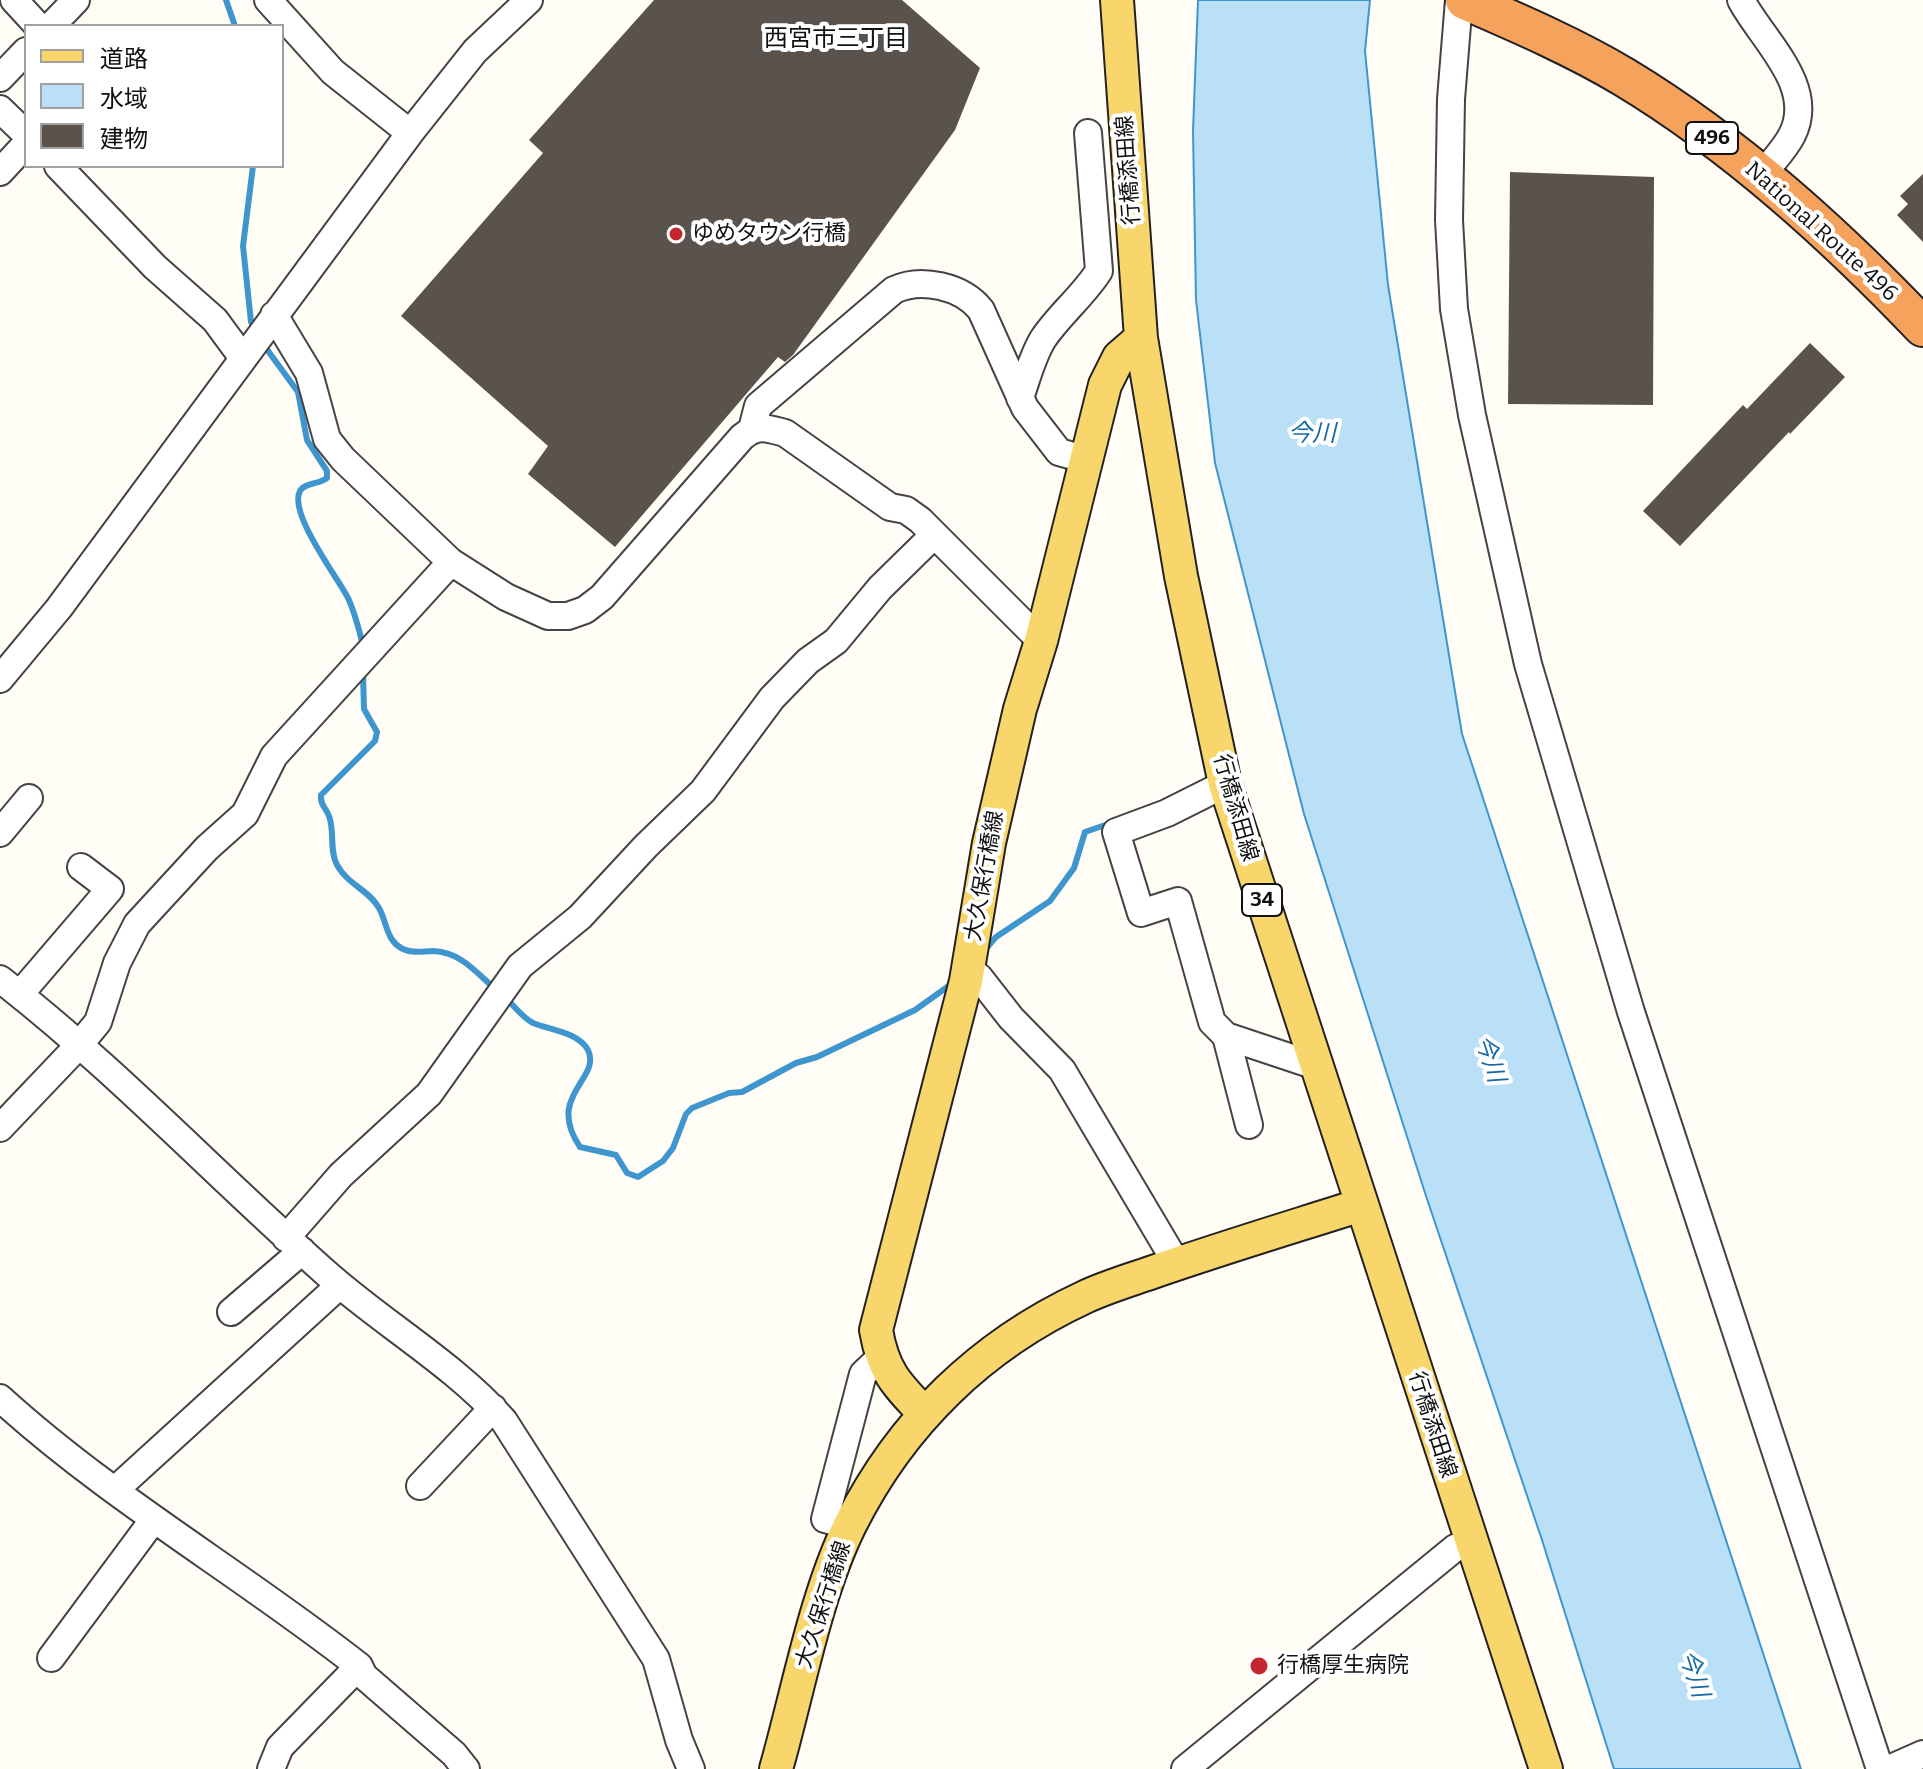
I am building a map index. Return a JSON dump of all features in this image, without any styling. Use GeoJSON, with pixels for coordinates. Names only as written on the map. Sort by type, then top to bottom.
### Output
{"type":"FeatureCollection","features":[{"type":"Feature","properties":{"kind":"highway","name":"National Route 496"},"geometry":{"type":"LineString","coordinates":[[1462,0],[1520,24],[1624,77],[1762,175],[1873,275],[1923,327]]}},
{"type":"Feature","properties":{"kind":"main road","name":"行橋添田線"},"geometry":{"type":"LineString","coordinates":[[1117,0],[1141,338],[1181,576],[1225,784],[1546,1769]]}},
{"type":"Feature","properties":{"kind":"main road","name":"大久保行橋線"},"geometry":{"type":"LineString","coordinates":[[924,1413],[897,1385],[881,1357],[876,1330],[966,981],[989,843],[1020,709],[1041,641],[1105,385],[1119,357],[1141,338]]}},
{"type":"Feature","properties":{"kind":"main road","name":"大久保行橋線"},"geometry":{"type":"LineString","coordinates":[[776,1769],[826,1589],[850,1526],[887,1463],[924,1413],[965,1373],[1014,1336],[1087,1296],[1361,1205]]}},
{"type":"Feature","properties":{"kind":"street"},"geometry":{"type":"LineString","coordinates":[[14,0],[36,24]]}},
{"type":"Feature","properties":{"kind":"street"},"geometry":{"type":"LineString","coordinates":[[53,24],[76,0]]}},
{"type":"Feature","properties":{"kind":"street"},"geometry":{"type":"LineString","coordinates":[[268,0],[333,72],[410,133]]}},
{"type":"Feature","properties":{"kind":"street"},"geometry":{"type":"LineString","coordinates":[[0,679],[59,608],[410,133],[475,51],[529,0]]}},
{"type":"Feature","properties":{"kind":"street"},"geometry":{"type":"LineString","coordinates":[[1462,0],[1451,99],[1449,220],[1454,309],[1472,415],[1528,664],[1631,1012],[1880,1769]]}},
{"type":"Feature","properties":{"kind":"street"},"geometry":{"type":"LineString","coordinates":[[1741,0],[1792,79],[1799,103],[1798,121],[1791,137],[1762,175]]}},
{"type":"Feature","properties":{"kind":"street"},"geometry":{"type":"LineString","coordinates":[[0,78],[24,53]]}},
{"type":"Feature","properties":{"kind":"street"},"geometry":{"type":"LineString","coordinates":[[0,109],[24,132]]}},
{"type":"Feature","properties":{"kind":"street"},"geometry":{"type":"LineString","coordinates":[[1020,398],[1031,364],[1044,339],[1087,290],[1099,271],[1088,133]]}},
{"type":"Feature","properties":{"kind":"street"},"geometry":{"type":"LineString","coordinates":[[0,172],[24,146]]}},
{"type":"Feature","properties":{"kind":"street"},"geometry":{"type":"LineString","coordinates":[[60,168],[155,267],[215,320],[243,358]]}},
{"type":"Feature","properties":{"kind":"street"},"geometry":{"type":"LineString","coordinates":[[274,315],[309,373],[327,439],[343,459],[451,562],[532,611],[558,616],[585,610],[602,597],[752,429],[758,406],[894,290],[906,285],[956,290],[971,298],[981,310],[1032,418],[1059,452],[1087,460]]}},
{"type":"Feature","properties":{"kind":"street"},"geometry":{"type":"LineString","coordinates":[[752,429],[765,428],[785,433],[890,507],[906,510],[920,520],[1041,641]]}},
{"type":"Feature","properties":{"kind":"street"},"geometry":{"type":"LineString","coordinates":[[231,1312],[294,1244],[341,1175],[429,1094],[520,966],[580,917],[703,791],[781,688],[808,661],[836,641],[880,588],[934,535]]}},
{"type":"Feature","properties":{"kind":"street"},"geometry":{"type":"LineString","coordinates":[[0,1128],[98,1022],[117,963],[137,924],[207,848],[245,814],[274,756],[451,562]]}},
{"type":"Feature","properties":{"kind":"street"},"geometry":{"type":"LineString","coordinates":[[1225,784],[1167,813],[1116,832],[1141,913],[1178,901],[1212,1022],[1226,1036],[1316,1066]]}},
{"type":"Feature","properties":{"kind":"street"},"geometry":{"type":"LineString","coordinates":[[0,833],[29,798]]}},
{"type":"Feature","properties":{"kind":"street"},"geometry":{"type":"LineString","coordinates":[[81,867],[110,889],[10,986],[80,1044],[340,1285],[481,1395],[493,1408],[656,1659],[679,1740],[691,1769]]}},
{"type":"Feature","properties":{"kind":"street"},"geometry":{"type":"LineString","coordinates":[[966,981],[979,977],[1011,1018],[1062,1070],[1177,1264]]}},
{"type":"Feature","properties":{"kind":"street"},"geometry":{"type":"LineString","coordinates":[[1226,1036],[1249,1125]]}},
{"type":"Feature","properties":{"kind":"street"},"geometry":{"type":"LineString","coordinates":[[115,1490],[340,1285]]}},
{"type":"Feature","properties":{"kind":"street"},"geometry":{"type":"LineString","coordinates":[[850,1526],[825,1519],[863,1374],[881,1357]]}},
{"type":"Feature","properties":{"kind":"street"},"geometry":{"type":"LineString","coordinates":[[0,1398],[37,1431],[115,1490],[359,1666],[364,1676],[454,1754],[466,1769]]}},
{"type":"Feature","properties":{"kind":"street"},"geometry":{"type":"LineString","coordinates":[[420,1486],[493,1408]]}},
{"type":"Feature","properties":{"kind":"street"},"geometry":{"type":"LineString","coordinates":[[51,1658],[154,1519]]}},
{"type":"Feature","properties":{"kind":"street"},"geometry":{"type":"LineString","coordinates":[[1185,1769],[1455,1548],[1470,1541]]}},
{"type":"Feature","properties":{"kind":"street"},"geometry":{"type":"LineString","coordinates":[[271,1769],[280,1747],[359,1666]]}},
{"type":"Feature","properties":{"kind":"street"},"geometry":{"type":"LineString","coordinates":[[1889,1769],[1923,1754]]}},
{"type":"Feature","properties":{"kind":"water","name":"今川"},"geometry":{"type":"Polygon","coordinates":[[[1198,0],[1370,0],[1365,51],[1388,285],[1462,734],[1801,1769],[1614,1769],[1304,814],[1215,463],[1196,300],[1193,131],[1198,0]]]}},
{"type":"Feature","properties":{"kind":"building","name":"ゆめタウン行橋"},"geometry":{"type":"Polygon","coordinates":[[[654,0],[902,0],[980,68],[955,130],[793,355],[785,362],[778,357],[615,547],[528,474],[548,446],[401,316],[543,153],[529,140],[654,0]]]}},
{"type":"Feature","properties":{"kind":"building"},"geometry":{"type":"Polygon","coordinates":[[[1510,172],[1654,177],[1653,405],[1508,404],[1510,172]]]}},
{"type":"Feature","properties":{"kind":"building"},"geometry":{"type":"Polygon","coordinates":[[[1923,174],[1923,242],[1897,215],[1908,204],[1900,196],[1923,174]]]}},
{"type":"Feature","properties":{"kind":"building"},"geometry":{"type":"Polygon","coordinates":[[[1810,343],[1845,377],[1680,546],[1643,511],[1743,405],[1747,409],[1810,343]]]}},
{"type":"Feature","properties":{"kind":"waterway"},"geometry":{"type":"LineString","coordinates":[[226,0],[234,24]]}},
{"type":"Feature","properties":{"kind":"waterway"},"geometry":{"type":"LineString","coordinates":[[253,168],[243,246],[251,322],[256,331]]}},
{"type":"Feature","properties":{"kind":"waterway"},"geometry":{"type":"LineString","coordinates":[[263,344],[298,392],[307,440],[327,471],[327,478],[302,488],[298,501],[307,529],[348,598],[363,646]]}},
{"type":"Feature","properties":{"kind":"waterway"},"geometry":{"type":"LineString","coordinates":[[363,673],[364,709],[377,732],[375,741],[321,795],[331,822],[337,865],[375,902],[397,946],[410,951],[451,955],[494,988]]}},
{"type":"Feature","properties":{"kind":"waterway"},"geometry":{"type":"LineString","coordinates":[[984,951],[996,937],[1050,901],[1074,868],[1085,832],[1111,823]]}},
{"type":"Feature","properties":{"kind":"waterway"},"geometry":{"type":"LineString","coordinates":[[506,998],[529,1021],[571,1035],[588,1050],[588,1070],[576,1090],[568,1114],[571,1129],[580,1147],[616,1155],[627,1173],[638,1177],[663,1161],[673,1148],[686,1114],[692,1108],[729,1093],[742,1092],[796,1063],[817,1057],[915,1010],[950,985]]}},
{"type":"Feature","properties":{"kind":"place","name":"ゆめタウン行橋"},"geometry":{"type":"Point","coordinates":[676,234]}},
{"type":"Feature","properties":{"kind":"place","name":"行橋厚生病院"},"geometry":{"type":"Point","coordinates":[1259,1666]}},
{"type":"Feature","properties":{"kind":"district","name":"西宮市三丁目"},"geometry":{"type":"Point","coordinates":[836,39]}}]}
